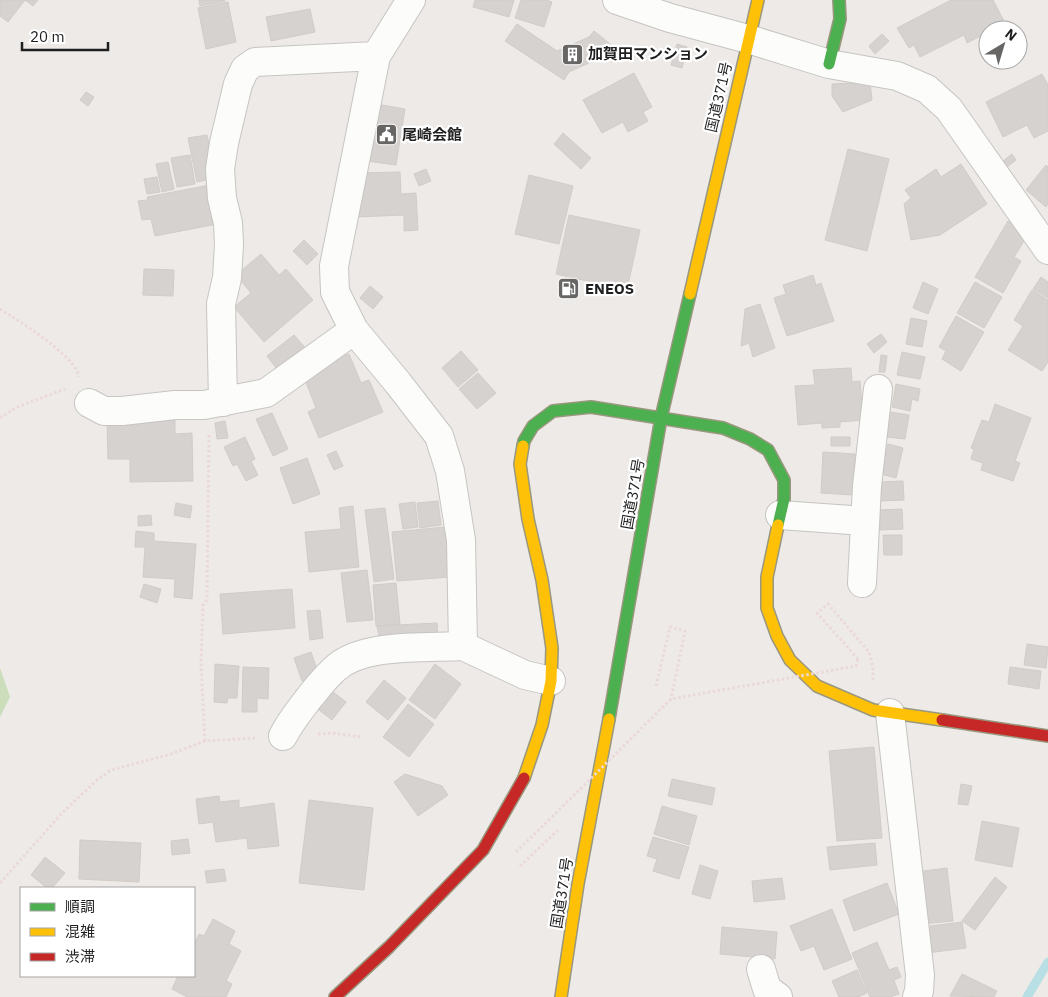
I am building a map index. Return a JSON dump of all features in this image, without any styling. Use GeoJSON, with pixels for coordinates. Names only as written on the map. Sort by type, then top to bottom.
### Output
{"type":"FeatureCollection","features":[{"type":"Feature","properties":{"kind":"main road","name":"国道371号"},"geometry":{"type":"LineString","coordinates":[[561,997],[578,884],[616,681],[661,418],[758,0]]}},
{"type":"Feature","properties":{"kind":"main road"},"geometry":{"type":"LineString","coordinates":[[829,64],[840,19],[839,0]]}},
{"type":"Feature","properties":{"kind":"main road"},"geometry":{"type":"LineString","coordinates":[[335,997],[389,947],[483,850],[524,776],[542,725],[551,681],[552,648],[542,580],[528,519],[520,464],[524,441],[533,426],[553,411],[591,407],[722,428],[750,439],[768,450],[784,480],[784,499],[767,577],[767,608],[777,636],[790,660],[817,686],[873,710],[1048,736]]}},
{"type":"Feature","properties":{"kind":"street"},"geometry":{"type":"LineString","coordinates":[[411,0],[376,56],[334,266],[335,292],[354,330],[439,436],[450,471],[461,540],[463,646]]}},
{"type":"Feature","properties":{"kind":"street"},"geometry":{"type":"LineString","coordinates":[[617,0],[670,18],[748,39],[829,64],[897,76],[927,89],[950,109],[1048,250]]}},
{"type":"Feature","properties":{"kind":"street"},"geometry":{"type":"LineString","coordinates":[[213,403],[221,304],[227,278],[229,245],[228,223],[222,198],[220,169],[238,84],[245,69],[255,62],[376,56]]}},
{"type":"Feature","properties":{"kind":"street"},"geometry":{"type":"LineString","coordinates":[[84,393],[104,411],[122,411],[213,403],[266,393],[354,330]]}},
{"type":"Feature","properties":{"kind":"street"},"geometry":{"type":"LineString","coordinates":[[862,583],[867,486],[878,389]]}},
{"type":"Feature","properties":{"kind":"street"},"geometry":{"type":"LineString","coordinates":[[780,515],[865,521]]}},
{"type":"Feature","properties":{"kind":"street"},"geometry":{"type":"LineString","coordinates":[[283,736],[288,725],[327,676],[351,658],[363,654],[406,647],[463,646],[525,675],[551,681]]}},
{"type":"Feature","properties":{"kind":"street"},"geometry":{"type":"LineString","coordinates":[[890,712],[920,974],[917,997]]}},
{"type":"Feature","properties":{"kind":"street"},"geometry":{"type":"LineString","coordinates":[[761,969],[767,989],[778,997]]}},
{"type":"Feature","properties":{"kind":"path"},"geometry":{"type":"LineString","coordinates":[[0,308],[44,338],[66,358],[78,371],[84,393],[15,408],[0,418]]}},
{"type":"Feature","properties":{"kind":"path"},"geometry":{"type":"LineString","coordinates":[[205,741],[201,662],[203,605],[207,600],[209,442],[207,409],[213,403]]}},
{"type":"Feature","properties":{"kind":"path"},"geometry":{"type":"LineString","coordinates":[[511,857],[672,699],[856,666],[858,659],[817,614],[828,604],[869,652],[873,667],[873,684]]}},
{"type":"Feature","properties":{"kind":"path"},"geometry":{"type":"LineString","coordinates":[[656,686],[670,626],[685,631],[672,699]]}},
{"type":"Feature","properties":{"kind":"path"},"geometry":{"type":"LineString","coordinates":[[0,883],[62,813],[97,780],[111,770],[171,754],[205,741],[332,733],[362,737]]}},
{"type":"Feature","properties":{"kind":"path"},"geometry":{"type":"LineString","coordinates":[[520,866],[558,830]]}},
{"type":"Feature","properties":{"kind":"green space"},"geometry":{"type":"Polygon","coordinates":[[[0,668],[10,697],[0,717],[0,668]]]}},
{"type":"Feature","properties":{"kind":"building"},"geometry":{"type":"Polygon","coordinates":[[[0,0],[25,0],[8,22],[0,16],[0,0]]]}},
{"type":"Feature","properties":{"kind":"building"},"geometry":{"type":"Polygon","coordinates":[[[25,0],[38,0],[33,6],[25,0]]]}},
{"type":"Feature","properties":{"kind":"building"},"geometry":{"type":"Polygon","coordinates":[[[199,0],[225,0],[225,1],[200,6],[199,0]]]}},
{"type":"Feature","properties":{"kind":"building"},"geometry":{"type":"Polygon","coordinates":[[[475,0],[514,0],[509,17],[473,7],[475,0]]]}},
{"type":"Feature","properties":{"kind":"building"},"geometry":{"type":"Polygon","coordinates":[[[521,0],[546,0],[552,2],[544,27],[515,18],[521,0]]]}},
{"type":"Feature","properties":{"kind":"building"},"geometry":{"type":"Polygon","coordinates":[[[951,0],[993,0],[1003,20],[978,20],[978,37],[967,43],[964,35],[920,57],[914,45],[909,48],[897,28],[951,0]]]}},
{"type":"Feature","properties":{"kind":"building"},"geometry":{"type":"Polygon","coordinates":[[[228,2],[236,42],[206,49],[198,8],[228,2]]]}},
{"type":"Feature","properties":{"kind":"building"},"geometry":{"type":"Polygon","coordinates":[[[310,9],[315,32],[271,41],[266,17],[310,9]]]}},
{"type":"Feature","properties":{"kind":"building","name":"加賀田マンション"},"geometry":{"type":"Polygon","coordinates":[[[517,24],[557,51],[589,37],[594,31],[620,52],[612,62],[604,56],[569,72],[564,80],[505,41],[517,24]]]}},
{"type":"Feature","properties":{"kind":"building"},"geometry":{"type":"Polygon","coordinates":[[[882,34],[889,41],[875,54],[869,46],[882,34]]]}},
{"type":"Feature","properties":{"kind":"building"},"geometry":{"type":"Polygon","coordinates":[[[677,44],[687,47],[682,68],[671,65],[677,44]]]}},
{"type":"Feature","properties":{"kind":"building"},"geometry":{"type":"Polygon","coordinates":[[[634,73],[652,107],[643,112],[648,121],[628,132],[623,122],[602,133],[583,100],[634,73]]]}},
{"type":"Feature","properties":{"kind":"building"},"geometry":{"type":"Polygon","coordinates":[[[1042,74],[1048,85],[1048,131],[1034,138],[1027,125],[1003,137],[986,102],[1042,74]]]}},
{"type":"Feature","properties":{"kind":"building"},"geometry":{"type":"Polygon","coordinates":[[[870,82],[872,100],[843,112],[832,96],[832,84],[870,82]]]}},
{"type":"Feature","properties":{"kind":"building"},"geometry":{"type":"Polygon","coordinates":[[[86,92],[94,97],[88,106],[80,100],[86,92]]]}},
{"type":"Feature","properties":{"kind":"building","name":"尾崎会館"},"geometry":{"type":"Polygon","coordinates":[[[376,104],[405,109],[396,165],[367,161],[376,104]]]}},
{"type":"Feature","properties":{"kind":"building"},"geometry":{"type":"Polygon","coordinates":[[[563,133],[591,158],[581,169],[554,144],[563,133]]]}},
{"type":"Feature","properties":{"kind":"building"},"geometry":{"type":"Polygon","coordinates":[[[207,135],[216,178],[197,182],[188,138],[207,135]]]}},
{"type":"Feature","properties":{"kind":"building"},"geometry":{"type":"Polygon","coordinates":[[[848,149],[889,159],[867,251],[825,240],[848,149]]]}},
{"type":"Feature","properties":{"kind":"building"},"geometry":{"type":"Polygon","coordinates":[[[1012,154],[1016,160],[1007,167],[1003,161],[1012,154]]]}},
{"type":"Feature","properties":{"kind":"building"},"geometry":{"type":"Polygon","coordinates":[[[190,155],[195,184],[177,187],[171,158],[190,155]]]}},
{"type":"Feature","properties":{"kind":"building"},"geometry":{"type":"Polygon","coordinates":[[[168,162],[174,189],[162,192],[156,164],[168,162]]]}},
{"type":"Feature","properties":{"kind":"building"},"geometry":{"type":"Polygon","coordinates":[[[961,164],[987,204],[940,235],[911,240],[904,204],[911,198],[905,190],[936,169],[941,177],[961,164]]]}},
{"type":"Feature","properties":{"kind":"building"},"geometry":{"type":"Polygon","coordinates":[[[1046,165],[1048,167],[1048,204],[1046,207],[1026,190],[1046,165]]]}},
{"type":"Feature","properties":{"kind":"building"},"geometry":{"type":"Polygon","coordinates":[[[426,169],[431,181],[419,186],[414,174],[426,169]]]}},
{"type":"Feature","properties":{"kind":"building"},"geometry":{"type":"Polygon","coordinates":[[[400,172],[401,194],[416,193],[418,230],[404,231],[404,215],[356,217],[360,173],[400,172]]]}},
{"type":"Feature","properties":{"kind":"building"},"geometry":{"type":"Polygon","coordinates":[[[529,175],[573,186],[559,244],[515,234],[529,175]]]}},
{"type":"Feature","properties":{"kind":"building"},"geometry":{"type":"Polygon","coordinates":[[[157,177],[160,192],[147,194],[144,179],[157,177]]]}},
{"type":"Feature","properties":{"kind":"building"},"geometry":{"type":"Polygon","coordinates":[[[210,185],[217,224],[155,236],[151,219],[142,220],[138,201],[148,200],[147,197],[210,185]]]}},
{"type":"Feature","properties":{"kind":"building"},"geometry":{"type":"Polygon","coordinates":[[[569,215],[640,230],[627,290],[556,274],[569,215]]]}},
{"type":"Feature","properties":{"kind":"building"},"geometry":{"type":"Polygon","coordinates":[[[1008,221],[1029,233],[1014,257],[1021,261],[1003,293],[975,277],[1008,221]]]}},
{"type":"Feature","properties":{"kind":"building"},"geometry":{"type":"Polygon","coordinates":[[[304,240],[318,254],[307,265],[293,251],[304,240]]]}},
{"type":"Feature","properties":{"kind":"building"},"geometry":{"type":"Polygon","coordinates":[[[261,254],[279,275],[286,269],[313,300],[264,342],[234,307],[251,293],[236,275],[261,254]]]}},
{"type":"Feature","properties":{"kind":"building"},"geometry":{"type":"Polygon","coordinates":[[[144,269],[174,270],[173,296],[143,295],[144,269]]]}},
{"type":"Feature","properties":{"kind":"building"},"geometry":{"type":"Polygon","coordinates":[[[813,275],[816,285],[821,283],[834,321],[787,336],[774,298],[786,294],[783,285],[813,275]]]}},
{"type":"Feature","properties":{"kind":"building"},"geometry":{"type":"Polygon","coordinates":[[[1041,277],[1048,282],[1048,298],[1033,289],[1041,277]]]}},
{"type":"Feature","properties":{"kind":"building"},"geometry":{"type":"Polygon","coordinates":[[[923,282],[938,289],[928,314],[913,308],[923,282]]]}},
{"type":"Feature","properties":{"kind":"building"},"geometry":{"type":"Polygon","coordinates":[[[975,282],[1002,297],[984,328],[957,313],[975,282]]]}},
{"type":"Feature","properties":{"kind":"building"},"geometry":{"type":"Polygon","coordinates":[[[370,286],[383,297],[373,309],[360,298],[370,286]]]}},
{"type":"Feature","properties":{"kind":"building"},"geometry":{"type":"Polygon","coordinates":[[[1032,290],[1048,300],[1048,362],[1042,371],[1008,350],[1023,326],[1014,320],[1032,290]]]}},
{"type":"Feature","properties":{"kind":"building"},"geometry":{"type":"Polygon","coordinates":[[[760,304],[775,348],[753,357],[749,343],[741,346],[745,309],[760,304]]]}},
{"type":"Feature","properties":{"kind":"building"},"geometry":{"type":"Polygon","coordinates":[[[956,316],[984,332],[961,371],[942,359],[946,351],[939,347],[956,316]]]}},
{"type":"Feature","properties":{"kind":"building"},"geometry":{"type":"Polygon","coordinates":[[[911,318],[927,321],[922,347],[906,344],[911,318]]]}},
{"type":"Feature","properties":{"kind":"building"},"geometry":{"type":"Polygon","coordinates":[[[881,334],[887,342],[874,353],[867,344],[881,334]]]}},
{"type":"Feature","properties":{"kind":"building"},"geometry":{"type":"Polygon","coordinates":[[[294,335],[308,351],[280,373],[267,356],[294,335]]]}},
{"type":"Feature","properties":{"kind":"building"},"geometry":{"type":"Polygon","coordinates":[[[461,351],[478,370],[458,387],[442,368],[461,351]]]}},
{"type":"Feature","properties":{"kind":"building"},"geometry":{"type":"Polygon","coordinates":[[[902,352],[925,357],[920,379],[897,375],[902,352]]]}},
{"type":"Feature","properties":{"kind":"building"},"geometry":{"type":"Polygon","coordinates":[[[349,354],[361,383],[369,380],[383,412],[319,438],[308,412],[316,408],[302,372],[349,354]]]}},
{"type":"Feature","properties":{"kind":"building"},"geometry":{"type":"Polygon","coordinates":[[[881,355],[887,356],[885,372],[879,372],[881,355]]]}},
{"type":"Feature","properties":{"kind":"building"},"geometry":{"type":"Polygon","coordinates":[[[851,368],[852,382],[860,381],[863,420],[840,422],[840,427],[822,428],[822,423],[798,425],[795,386],[815,385],[813,370],[851,368]]]}},
{"type":"Feature","properties":{"kind":"building"},"geometry":{"type":"Polygon","coordinates":[[[478,373],[496,393],[477,409],[459,389],[478,373]]]}},
{"type":"Feature","properties":{"kind":"building"},"geometry":{"type":"Polygon","coordinates":[[[896,384],[920,389],[918,401],[912,399],[910,411],[892,407],[896,384]]]}},
{"type":"Feature","properties":{"kind":"building"},"geometry":{"type":"Polygon","coordinates":[[[995,404],[1031,418],[1015,461],[1020,463],[1013,481],[981,470],[983,463],[971,459],[974,449],[971,448],[982,420],[989,422],[995,404]]]}},
{"type":"Feature","properties":{"kind":"building"},"geometry":{"type":"Polygon","coordinates":[[[890,412],[909,415],[905,439],[887,437],[890,412]]]}},
{"type":"Feature","properties":{"kind":"building"},"geometry":{"type":"Polygon","coordinates":[[[272,413],[288,449],[273,456],[256,419],[272,413]]]}},
{"type":"Feature","properties":{"kind":"building"},"geometry":{"type":"Polygon","coordinates":[[[175,420],[175,434],[192,433],[193,481],[130,482],[130,459],[108,459],[107,421],[175,420]]]}},
{"type":"Feature","properties":{"kind":"building"},"geometry":{"type":"Polygon","coordinates":[[[225,421],[228,438],[217,439],[215,423],[225,421]]]}},
{"type":"Feature","properties":{"kind":"building"},"geometry":{"type":"Polygon","coordinates":[[[245,437],[255,459],[251,461],[258,475],[246,481],[237,464],[233,466],[224,447],[245,437]]]}},
{"type":"Feature","properties":{"kind":"building"},"geometry":{"type":"Polygon","coordinates":[[[831,437],[850,437],[850,446],[831,446],[831,437]]]}},
{"type":"Feature","properties":{"kind":"building"},"geometry":{"type":"Polygon","coordinates":[[[888,444],[903,448],[896,478],[881,474],[888,444]]]}},
{"type":"Feature","properties":{"kind":"building"},"geometry":{"type":"Polygon","coordinates":[[[336,451],[343,466],[334,470],[327,455],[336,451]]]}},
{"type":"Feature","properties":{"kind":"building"},"geometry":{"type":"Polygon","coordinates":[[[823,452],[855,454],[853,495],[821,493],[823,452]]]}},
{"type":"Feature","properties":{"kind":"building"},"geometry":{"type":"Polygon","coordinates":[[[307,458],[320,494],[293,504],[280,468],[307,458]]]}},
{"type":"Feature","properties":{"kind":"building"},"geometry":{"type":"Polygon","coordinates":[[[903,481],[904,500],[881,501],[880,482],[903,481]]]}},
{"type":"Feature","properties":{"kind":"building"},"geometry":{"type":"Polygon","coordinates":[[[438,501],[441,525],[420,528],[417,503],[438,501]]]}},
{"type":"Feature","properties":{"kind":"building"},"geometry":{"type":"Polygon","coordinates":[[[415,502],[418,527],[403,529],[399,504],[415,502]]]}},
{"type":"Feature","properties":{"kind":"building"},"geometry":{"type":"Polygon","coordinates":[[[176,503],[192,506],[190,518],[174,515],[176,503]]]}},
{"type":"Feature","properties":{"kind":"building"},"geometry":{"type":"Polygon","coordinates":[[[353,506],[359,567],[309,572],[305,532],[341,529],[339,508],[353,506]]]}},
{"type":"Feature","properties":{"kind":"building"},"geometry":{"type":"Polygon","coordinates":[[[385,508],[394,579],[374,582],[365,510],[385,508]]]}},
{"type":"Feature","properties":{"kind":"building"},"geometry":{"type":"Polygon","coordinates":[[[902,509],[903,529],[880,530],[879,510],[902,509]]]}},
{"type":"Feature","properties":{"kind":"building"},"geometry":{"type":"Polygon","coordinates":[[[151,515],[152,525],[138,526],[138,516],[151,515]]]}},
{"type":"Feature","properties":{"kind":"building"},"geometry":{"type":"Polygon","coordinates":[[[445,527],[450,577],[397,581],[392,532],[445,527]]]}},
{"type":"Feature","properties":{"kind":"building"},"geometry":{"type":"Polygon","coordinates":[[[136,531],[154,533],[154,541],[196,544],[192,599],[174,597],[175,579],[143,577],[145,547],[135,547],[136,531]]]}},
{"type":"Feature","properties":{"kind":"building"},"geometry":{"type":"Polygon","coordinates":[[[883,535],[902,535],[902,555],[884,555],[883,535]]]}},
{"type":"Feature","properties":{"kind":"building"},"geometry":{"type":"Polygon","coordinates":[[[367,570],[373,620],[347,622],[341,573],[367,570]]]}},
{"type":"Feature","properties":{"kind":"building"},"geometry":{"type":"Polygon","coordinates":[[[396,583],[400,624],[376,626],[373,585],[396,583]]]}},
{"type":"Feature","properties":{"kind":"building"},"geometry":{"type":"Polygon","coordinates":[[[144,584],[161,589],[157,603],[140,597],[144,584]]]}},
{"type":"Feature","properties":{"kind":"building"},"geometry":{"type":"Polygon","coordinates":[[[292,589],[295,628],[223,634],[220,594],[292,589]]]}},
{"type":"Feature","properties":{"kind":"building"},"geometry":{"type":"Polygon","coordinates":[[[320,610],[323,638],[310,640],[307,611],[320,610]]]}},
{"type":"Feature","properties":{"kind":"building"},"geometry":{"type":"Polygon","coordinates":[[[437,623],[438,636],[380,641],[377,626],[437,623]]]}},
{"type":"Feature","properties":{"kind":"building"},"geometry":{"type":"Polygon","coordinates":[[[1027,644],[1048,647],[1046,668],[1024,665],[1027,644]]]}},
{"type":"Feature","properties":{"kind":"building"},"geometry":{"type":"Polygon","coordinates":[[[311,652],[319,675],[302,681],[294,658],[311,652]]]}},
{"type":"Feature","properties":{"kind":"building"},"geometry":{"type":"Polygon","coordinates":[[[215,664],[239,666],[237,698],[228,698],[227,703],[214,702],[215,664]]]}},
{"type":"Feature","properties":{"kind":"building"},"geometry":{"type":"Polygon","coordinates":[[[435,664],[461,684],[435,719],[409,700],[435,664]]]}},
{"type":"Feature","properties":{"kind":"building"},"geometry":{"type":"Polygon","coordinates":[[[243,667],[269,668],[268,699],[257,698],[257,712],[242,712],[243,667]]]}},
{"type":"Feature","properties":{"kind":"building"},"geometry":{"type":"Polygon","coordinates":[[[1010,667],[1041,671],[1039,689],[1008,684],[1010,667]]]}},
{"type":"Feature","properties":{"kind":"building"},"geometry":{"type":"Polygon","coordinates":[[[384,680],[406,698],[388,720],[366,702],[384,680]]]}},
{"type":"Feature","properties":{"kind":"building"},"geometry":{"type":"Polygon","coordinates":[[[328,688],[346,702],[332,720],[314,706],[328,688]]]}},
{"type":"Feature","properties":{"kind":"building"},"geometry":{"type":"Polygon","coordinates":[[[408,704],[434,724],[409,757],[383,737],[408,704]]]}},
{"type":"Feature","properties":{"kind":"building"},"geometry":{"type":"Polygon","coordinates":[[[874,747],[882,838],[837,841],[829,751],[874,747]]]}},
{"type":"Feature","properties":{"kind":"building"},"geometry":{"type":"Polygon","coordinates":[[[405,774],[442,786],[448,795],[418,816],[394,782],[405,774]]]}},
{"type":"Feature","properties":{"kind":"building"},"geometry":{"type":"Polygon","coordinates":[[[672,779],[715,788],[712,805],[668,796],[672,779]]]}},
{"type":"Feature","properties":{"kind":"building"},"geometry":{"type":"Polygon","coordinates":[[[961,784],[972,786],[968,805],[958,804],[961,784]]]}},
{"type":"Feature","properties":{"kind":"building"},"geometry":{"type":"Polygon","coordinates":[[[219,796],[220,802],[239,800],[239,808],[274,803],[279,846],[248,849],[247,838],[216,842],[213,822],[199,824],[196,799],[219,796]]]}},
{"type":"Feature","properties":{"kind":"building"},"geometry":{"type":"Polygon","coordinates":[[[309,800],[373,808],[364,890],[299,883],[309,800]]]}},
{"type":"Feature","properties":{"kind":"building"},"geometry":{"type":"Polygon","coordinates":[[[662,806],[697,816],[689,845],[654,834],[662,806]]]}},
{"type":"Feature","properties":{"kind":"building"},"geometry":{"type":"Polygon","coordinates":[[[982,821],[1019,828],[1012,867],[975,860],[982,821]]]}},
{"type":"Feature","properties":{"kind":"building"},"geometry":{"type":"Polygon","coordinates":[[[653,837],[689,847],[679,879],[653,871],[657,859],[647,856],[653,837]]]}},
{"type":"Feature","properties":{"kind":"building"},"geometry":{"type":"Polygon","coordinates":[[[188,839],[190,853],[172,855],[171,841],[188,839]]]}},
{"type":"Feature","properties":{"kind":"building"},"geometry":{"type":"Polygon","coordinates":[[[80,840],[141,843],[139,882],[79,879],[80,840]]]}},
{"type":"Feature","properties":{"kind":"building"},"geometry":{"type":"Polygon","coordinates":[[[875,843],[877,865],[830,870],[827,847],[875,843]]]}},
{"type":"Feature","properties":{"kind":"building"},"geometry":{"type":"Polygon","coordinates":[[[45,857],[65,873],[53,887],[46,887],[31,875],[45,857]]]}},
{"type":"Feature","properties":{"kind":"building"},"geometry":{"type":"Polygon","coordinates":[[[700,865],[718,871],[710,899],[692,894],[700,865]]]}},
{"type":"Feature","properties":{"kind":"building"},"geometry":{"type":"Polygon","coordinates":[[[947,868],[953,921],[922,924],[916,872],[947,868]]]}},
{"type":"Feature","properties":{"kind":"building"},"geometry":{"type":"Polygon","coordinates":[[[224,869],[226,881],[207,883],[205,871],[224,869]]]}},
{"type":"Feature","properties":{"kind":"building"},"geometry":{"type":"Polygon","coordinates":[[[995,877],[1007,887],[975,930],[962,921],[995,877]]]}},
{"type":"Feature","properties":{"kind":"building"},"geometry":{"type":"Polygon","coordinates":[[[782,878],[785,899],[754,902],[752,881],[782,878]]]}},
{"type":"Feature","properties":{"kind":"building"},"geometry":{"type":"Polygon","coordinates":[[[887,883],[899,914],[854,931],[843,900],[887,883]]]}},
{"type":"Feature","properties":{"kind":"building"},"geometry":{"type":"Polygon","coordinates":[[[832,909],[852,959],[824,970],[814,946],[801,951],[790,926],[832,909]]]}},
{"type":"Feature","properties":{"kind":"building"},"geometry":{"type":"Polygon","coordinates":[[[213,919],[235,931],[229,944],[241,951],[226,981],[232,984],[226,997],[187,997],[172,989],[178,977],[195,977],[195,943],[199,934],[204,936],[213,919]]]}},
{"type":"Feature","properties":{"kind":"building"},"geometry":{"type":"Polygon","coordinates":[[[962,922],[966,948],[927,953],[923,927],[962,922]]]}},
{"type":"Feature","properties":{"kind":"building"},"geometry":{"type":"Polygon","coordinates":[[[722,927],[777,932],[775,959],[720,954],[722,927]]]}},
{"type":"Feature","properties":{"kind":"building"},"geometry":{"type":"Polygon","coordinates":[[[877,942],[889,970],[897,967],[901,977],[894,980],[899,994],[890,997],[870,997],[852,953],[877,942]]]}},
{"type":"Feature","properties":{"kind":"building"},"geometry":{"type":"Polygon","coordinates":[[[857,970],[867,993],[858,997],[839,997],[832,981],[857,970]]]}},
{"type":"Feature","properties":{"kind":"building"},"geometry":{"type":"Polygon","coordinates":[[[962,974],[997,991],[994,997],[950,996],[962,974]]]}},
{"type":"Feature","properties":{"kind":"waterway"},"geometry":{"type":"LineString","coordinates":[[1027,997],[1048,962]]}},
{"type":"Feature","properties":{"kind":"traffic: fast"},"geometry":{"type":"LineString","coordinates":[[829,64],[840,19],[839,0]]}},
{"type":"Feature","properties":{"kind":"traffic: fast"},"geometry":{"type":"LineString","coordinates":[[609,719],[661,418],[690,294]]}},
{"type":"Feature","properties":{"kind":"traffic: fast"},"geometry":{"type":"LineString","coordinates":[[523,446],[533,426],[553,411],[591,407],[723,428],[750,439],[768,450],[784,480],[784,499],[778,525]]}},
{"type":"Feature","properties":{"kind":"traffic: slow"},"geometry":{"type":"LineString","coordinates":[[690,294],[758,0]]}},
{"type":"Feature","properties":{"kind":"traffic: slow"},"geometry":{"type":"LineString","coordinates":[[523,446],[520,464],[528,519],[542,580],[552,648],[551,681],[542,725],[524,778]]}},
{"type":"Feature","properties":{"kind":"traffic: slow"},"geometry":{"type":"LineString","coordinates":[[778,525],[767,577],[767,608],[777,636],[790,660],[817,686],[873,710],[942,720]]}},
{"type":"Feature","properties":{"kind":"traffic: slow"},"geometry":{"type":"LineString","coordinates":[[561,997],[578,884],[609,719]]}},
{"type":"Feature","properties":{"kind":"traffic: jam"},"geometry":{"type":"LineString","coordinates":[[942,720],[1048,736]]}},
{"type":"Feature","properties":{"kind":"traffic: jam"},"geometry":{"type":"LineString","coordinates":[[335,997],[389,947],[483,850],[524,778]]}},
{"type":"Feature","properties":{"kind":"place","name":"加賀田マンション"},"geometry":{"type":"Point","coordinates":[572,54]}},
{"type":"Feature","properties":{"kind":"place","name":"尾崎会館"},"geometry":{"type":"Point","coordinates":[386,135]}},
{"type":"Feature","properties":{"kind":"place","name":"ENEOS"},"geometry":{"type":"Point","coordinates":[569,289]}}]}
